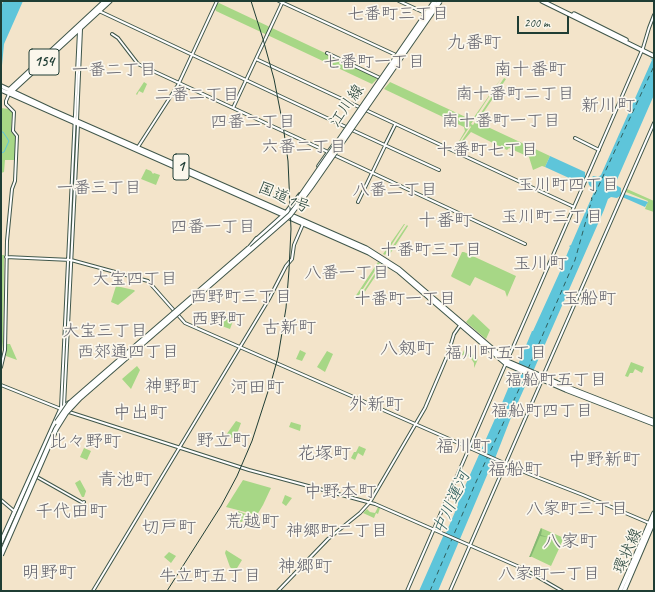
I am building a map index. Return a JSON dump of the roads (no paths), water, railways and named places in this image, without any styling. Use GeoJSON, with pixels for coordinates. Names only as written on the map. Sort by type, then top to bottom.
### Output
{"type":"FeatureCollection","features":[{"type":"Feature","properties":{"kind":"highway"},"geometry":{"type":"LineString","coordinates":[[1,548],[54,428],[64,411],[86,388],[187,300],[272,229],[288,212],[301,196],[434,1]]}},
{"type":"Feature","properties":{"kind":"highway"},"geometry":{"type":"LineString","coordinates":[[1,556],[41,464],[63,418],[80,398],[290,215],[441,1]]}},
{"type":"Feature","properties":{"kind":"highway"},"geometry":{"type":"LineString","coordinates":[[377,94],[379,87],[390,70],[424,21],[433,12]]}},
{"type":"Feature","properties":{"kind":"highway"},"geometry":{"type":"LineString","coordinates":[[301,193],[311,183],[362,110],[375,91],[374,88]]}},
{"type":"Feature","properties":{"kind":"highway"},"geometry":{"type":"LineString","coordinates":[[187,300],[190,300],[240,257],[257,240]]}},
{"type":"Feature","properties":{"kind":"highway"},"geometry":{"type":"LineString","coordinates":[[122,361],[150,334],[220,278]]}},
{"type":"Feature","properties":{"kind":"main road","name":"154"},"geometry":{"type":"LineString","coordinates":[[10,92],[105,1]]}},
{"type":"Feature","properties":{"kind":"main road","name":"154"},"geometry":{"type":"LineString","coordinates":[[97,10],[110,1]]}},
{"type":"Feature","properties":{"kind":"main road","name":"江川線"},"geometry":{"type":"LineString","coordinates":[[1,542],[64,409],[285,214],[434,1]]}},
{"type":"Feature","properties":{"kind":"main road","name":"江川線"},"geometry":{"type":"LineString","coordinates":[[1,556],[37,476],[64,409],[178,315],[290,216],[312,188],[441,1]]}},
{"type":"Feature","properties":{"kind":"main road"},"geometry":{"type":"LineString","coordinates":[[542,1],[548,2],[653,54]]}},
{"type":"Feature","properties":{"kind":"main road","name":"国道1号"},"geometry":{"type":"LineString","coordinates":[[1,86],[10,92],[76,122],[285,214],[360,245],[387,260],[404,272],[462,324]]}},
{"type":"Feature","properties":{"kind":"main road","name":"国道1号"},"geometry":{"type":"LineString","coordinates":[[1,90],[10,92]]}},
{"type":"Feature","properties":{"kind":"main road","name":"国道1号"},"geometry":{"type":"LineString","coordinates":[[76,122],[285,214]]}},
{"type":"Feature","properties":{"kind":"main road","name":"国道1号"},"geometry":{"type":"LineString","coordinates":[[290,216],[358,248],[398,271],[507,362],[543,378]]}},
{"type":"Feature","properties":{"kind":"main road","name":"1"},"geometry":{"type":"LineString","coordinates":[[543,378],[654,421]]}},
{"type":"Feature","properties":{"kind":"main road","name":"1"},"geometry":{"type":"LineString","coordinates":[[543,378],[654,424]]}},
{"type":"Feature","properties":{"kind":"main road","name":"環状線"},"geometry":{"type":"LineString","coordinates":[[624,591],[652,524],[654,513]]}},
{"type":"Feature","properties":{"kind":"main road","name":"環状線"},"geometry":{"type":"LineString","coordinates":[[620,591],[652,524]]}},
{"type":"Feature","properties":{"kind":"street"},"geometry":{"type":"LineString","coordinates":[[138,148],[179,83],[217,1]]}},
{"type":"Feature","properties":{"kind":"street"},"geometry":{"type":"LineString","coordinates":[[233,108],[282,1],[402,58]]}},
{"type":"Feature","properties":{"kind":"street"},"geometry":{"type":"LineString","coordinates":[[399,1],[425,13]]}},
{"type":"Feature","properties":{"kind":"street"},"geometry":{"type":"LineString","coordinates":[[97,10],[439,170]]}},
{"type":"Feature","properties":{"kind":"street"},"geometry":{"type":"LineString","coordinates":[[407,591],[643,49],[654,15]]}},
{"type":"Feature","properties":{"kind":"street"},"geometry":{"type":"LineString","coordinates":[[64,409],[80,26]]}},
{"type":"Feature","properties":{"kind":"street"},"geometry":{"type":"LineString","coordinates":[[112,34],[118,38],[138,64],[524,244]]}},
{"type":"Feature","properties":{"kind":"street"},"geometry":{"type":"LineString","coordinates":[[327,53],[380,78]]}},
{"type":"Feature","properties":{"kind":"street"},"geometry":{"type":"LineString","coordinates":[[256,59],[574,208]]}},
{"type":"Feature","properties":{"kind":"street"},"geometry":{"type":"LineString","coordinates":[[1,367],[5,350],[6,257],[12,189],[15,179],[17,136],[13,131],[14,112],[6,104],[10,92]]}},
{"type":"Feature","properties":{"kind":"street"},"geometry":{"type":"LineString","coordinates":[[450,591],[654,123]]}},
{"type":"Feature","properties":{"kind":"street"},"geometry":{"type":"LineString","coordinates":[[358,202],[395,124]]}},
{"type":"Feature","properties":{"kind":"street"},"geometry":{"type":"LineString","coordinates":[[575,138],[599,150]]}},
{"type":"Feature","properties":{"kind":"street"},"geometry":{"type":"LineString","coordinates":[[93,591],[276,288],[286,266],[292,259],[294,245],[303,223]]}},
{"type":"Feature","properties":{"kind":"street"},"geometry":{"type":"LineString","coordinates":[[6,257],[70,261],[148,281],[185,323],[478,452],[652,524]]}},
{"type":"Feature","properties":{"kind":"street"},"geometry":{"type":"LineString","coordinates":[[278,591],[328,539],[360,513],[370,502],[425,408],[448,354],[454,334],[462,324]]}},
{"type":"Feature","properties":{"kind":"street"},"geometry":{"type":"LineString","coordinates":[[1,385],[64,409],[179,448],[249,470],[370,502],[524,569],[562,591]]}},
{"type":"Feature","properties":{"kind":"street"},"geometry":{"type":"LineString","coordinates":[[37,476],[83,503],[84,502]]}},
{"type":"Feature","properties":{"kind":"street"},"geometry":{"type":"LineString","coordinates":[[1,500],[15,512]]}},
{"type":"Feature","properties":{"kind":"water"},"geometry":{"type":"Polygon","coordinates":[[[3,1],[23,1],[4,44],[1,76],[1,8],[3,1]]]}},
{"type":"Feature","properties":{"kind":"water"},"geometry":{"type":"Polygon","coordinates":[[[654,56],[654,95],[616,182],[616,185],[621,188],[621,193],[648,202],[645,207],[620,196],[617,198],[611,197],[608,199],[528,383],[527,382],[510,420],[438,591],[419,591],[445,532],[446,533],[458,505],[457,504],[498,412],[497,411],[502,403],[532,331],[563,265],[564,258],[565,259],[570,247],[569,246],[571,245],[594,192],[588,181],[584,180],[580,183],[545,167],[550,156],[585,172],[585,176],[591,179],[593,176],[598,177],[601,175],[652,60],[650,58],[653,59],[654,56]]]}},
{"type":"Feature","properties":{"kind":"waterway"},"geometry":{"type":"LineString","coordinates":[[1,132],[3,132],[9,141],[4,152],[1,153]]}},
{"type":"Feature","properties":{"kind":"railway"},"geometry":{"type":"LineString","coordinates":[[167,591],[221,506],[237,476],[252,441],[278,357],[286,308],[291,229],[288,161],[274,79],[251,1]]}},
{"type":"Feature","properties":{"kind":"district","name":"七番町三丁目"},"geometry":{"type":"Point","coordinates":[398,15]}},
{"type":"Feature","properties":{"kind":"district","name":"九番町"},"geometry":{"type":"Point","coordinates":[474,43]}},
{"type":"Feature","properties":{"kind":"district","name":"七番町一丁目"},"geometry":{"type":"Point","coordinates":[374,63]}},
{"type":"Feature","properties":{"kind":"district","name":"南十番町"},"geometry":{"type":"Point","coordinates":[530,70]}},
{"type":"Feature","properties":{"kind":"district","name":"一番二丁目"},"geometry":{"type":"Point","coordinates":[114,71]}},
{"type":"Feature","properties":{"kind":"district","name":"南十番町二丁目"},"geometry":{"type":"Point","coordinates":[515,95]}},
{"type":"Feature","properties":{"kind":"district","name":"二番二丁目"},"geometry":{"type":"Point","coordinates":[197,96]}},
{"type":"Feature","properties":{"kind":"district","name":"新川町"},"geometry":{"type":"Point","coordinates":[608,106]}},
{"type":"Feature","properties":{"kind":"district","name":"南十番町一丁目"},"geometry":{"type":"Point","coordinates":[501,122]}},
{"type":"Feature","properties":{"kind":"district","name":"四番二丁目"},"geometry":{"type":"Point","coordinates":[253,123]}},
{"type":"Feature","properties":{"kind":"district","name":"六番二丁目"},"geometry":{"type":"Point","coordinates":[304,148]}},
{"type":"Feature","properties":{"kind":"district","name":"十番町七丁目"},"geometry":{"type":"Point","coordinates":[487,151]}},
{"type":"Feature","properties":{"kind":"district","name":"玉川町四丁目"},"geometry":{"type":"Point","coordinates":[568,186]}},
{"type":"Feature","properties":{"kind":"district","name":"一番三丁目"},"geometry":{"type":"Point","coordinates":[99,189]}},
{"type":"Feature","properties":{"kind":"district","name":"八番二丁目"},"geometry":{"type":"Point","coordinates":[395,191]}},
{"type":"Feature","properties":{"kind":"district","name":"玉川町三丁目"},"geometry":{"type":"Point","coordinates":[552,218]}},
{"type":"Feature","properties":{"kind":"district","name":"十番町"},"geometry":{"type":"Point","coordinates":[445,221]}},
{"type":"Feature","properties":{"kind":"district","name":"四番一丁目"},"geometry":{"type":"Point","coordinates":[213,228]}},
{"type":"Feature","properties":{"kind":"district","name":"十番町三丁目"},"geometry":{"type":"Point","coordinates":[431,251]}},
{"type":"Feature","properties":{"kind":"district","name":"玉川町"},"geometry":{"type":"Point","coordinates":[540,264]}},
{"type":"Feature","properties":{"kind":"district","name":"八番一丁目"},"geometry":{"type":"Point","coordinates":[347,274]}},
{"type":"Feature","properties":{"kind":"district","name":"大宝四丁目"},"geometry":{"type":"Point","coordinates":[135,280]}},
{"type":"Feature","properties":{"kind":"district","name":"西野町三丁目"},"geometry":{"type":"Point","coordinates":[241,298]}},
{"type":"Feature","properties":{"kind":"district","name":"玉船町"},"geometry":{"type":"Point","coordinates":[589,299]}},
{"type":"Feature","properties":{"kind":"district","name":"十番町一丁目"},"geometry":{"type":"Point","coordinates":[405,300]}},
{"type":"Feature","properties":{"kind":"district","name":"西野町"},"geometry":{"type":"Point","coordinates":[218,320]}},
{"type":"Feature","properties":{"kind":"district","name":"古新町"},"geometry":{"type":"Point","coordinates":[289,328]}},
{"type":"Feature","properties":{"kind":"district","name":"大宝三丁目"},"geometry":{"type":"Point","coordinates":[105,332]}},
{"type":"Feature","properties":{"kind":"district","name":"八剱町"},"geometry":{"type":"Point","coordinates":[407,349]}},
{"type":"Feature","properties":{"kind":"district","name":"西郊通四丁目"},"geometry":{"type":"Point","coordinates":[128,353]}},
{"type":"Feature","properties":{"kind":"district","name":"福川町五丁目"},"geometry":{"type":"Point","coordinates":[496,354]}},
{"type":"Feature","properties":{"kind":"district","name":"福船町五丁目"},"geometry":{"type":"Point","coordinates":[556,381]}},
{"type":"Feature","properties":{"kind":"district","name":"神野町"},"geometry":{"type":"Point","coordinates":[172,387]}},
{"type":"Feature","properties":{"kind":"district","name":"河田町"},"geometry":{"type":"Point","coordinates":[257,388]}},
{"type":"Feature","properties":{"kind":"district","name":"外新町"},"geometry":{"type":"Point","coordinates":[376,405]}},
{"type":"Feature","properties":{"kind":"district","name":"福船町四丁目"},"geometry":{"type":"Point","coordinates":[542,412]}},
{"type":"Feature","properties":{"kind":"district","name":"中出町"},"geometry":{"type":"Point","coordinates":[140,413]}},
{"type":"Feature","properties":{"kind":"district","name":"野立町"},"geometry":{"type":"Point","coordinates":[223,441]}},
{"type":"Feature","properties":{"kind":"district","name":"比々野町"},"geometry":{"type":"Point","coordinates":[85,442]}},
{"type":"Feature","properties":{"kind":"district","name":"福川町"},"geometry":{"type":"Point","coordinates":[463,447]}},
{"type":"Feature","properties":{"kind":"district","name":"花塚町"},"geometry":{"type":"Point","coordinates":[324,454]}},
{"type":"Feature","properties":{"kind":"district","name":"中野新町"},"geometry":{"type":"Point","coordinates":[604,460]}},
{"type":"Feature","properties":{"kind":"district","name":"福船町"},"geometry":{"type":"Point","coordinates":[515,470]}},
{"type":"Feature","properties":{"kind":"district","name":"青池町"},"geometry":{"type":"Point","coordinates":[125,480]}},
{"type":"Feature","properties":{"kind":"district","name":"中野本町"},"geometry":{"type":"Point","coordinates":[340,492]}},
{"type":"Feature","properties":{"kind":"district","name":"八家町三丁目"},"geometry":{"type":"Point","coordinates":[577,510]}},
{"type":"Feature","properties":{"kind":"district","name":"千代田町"},"geometry":{"type":"Point","coordinates":[71,512]}},
{"type":"Feature","properties":{"kind":"district","name":"荒越町"},"geometry":{"type":"Point","coordinates":[252,522]}},
{"type":"Feature","properties":{"kind":"district","name":"切戸町"},"geometry":{"type":"Point","coordinates":[169,528]}},
{"type":"Feature","properties":{"kind":"district","name":"神郷町二丁目"},"geometry":{"type":"Point","coordinates":[337,532]}},
{"type":"Feature","properties":{"kind":"district","name":"八家町"},"geometry":{"type":"Point","coordinates":[570,542]}},
{"type":"Feature","properties":{"kind":"district","name":"神郷町"},"geometry":{"type":"Point","coordinates":[305,567]}},
{"type":"Feature","properties":{"kind":"district","name":"明野町"},"geometry":{"type":"Point","coordinates":[49,573]}},
{"type":"Feature","properties":{"kind":"district","name":"八家町一丁目"},"geometry":{"type":"Point","coordinates":[549,575]}},
{"type":"Feature","properties":{"kind":"district","name":"牛立町五丁目"},"geometry":{"type":"Point","coordinates":[210,577]}},
{"type":"Feature","properties":{"kind":"water label","name":"中川運河"},"geometry":{"type":"Point","coordinates":[452,503]}}]}
